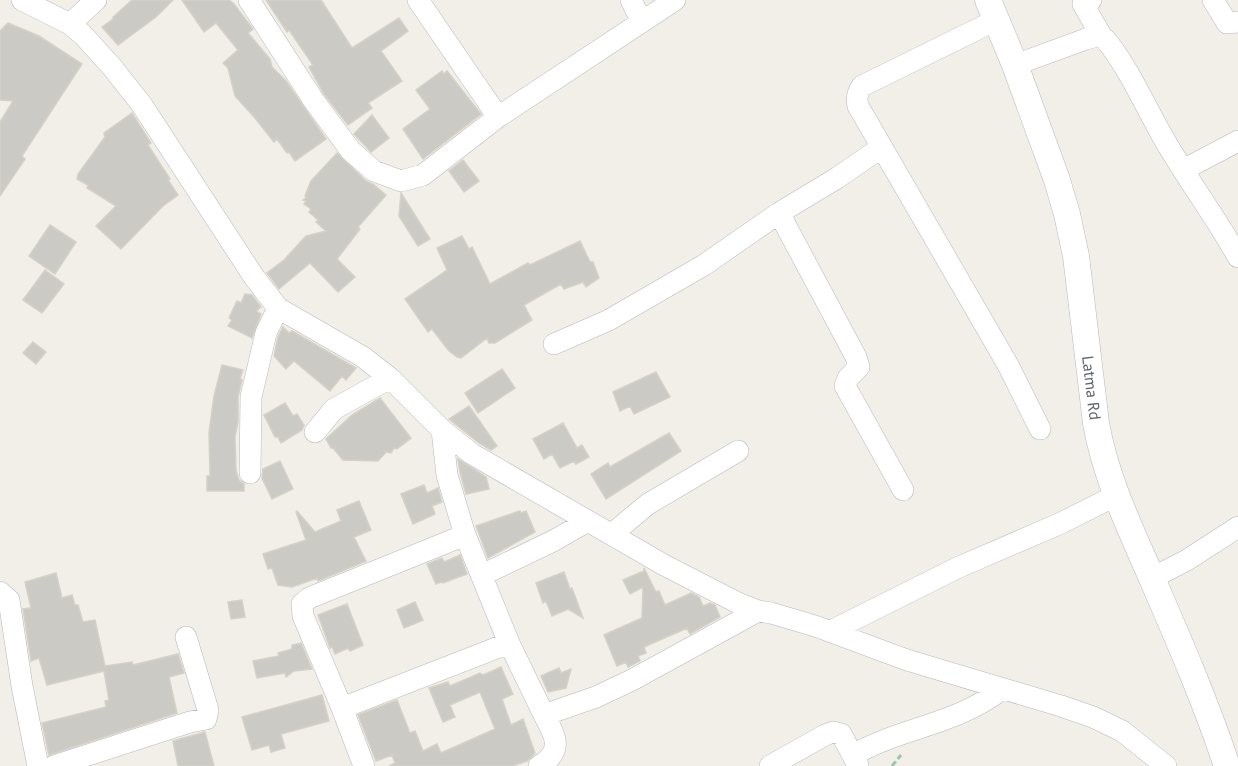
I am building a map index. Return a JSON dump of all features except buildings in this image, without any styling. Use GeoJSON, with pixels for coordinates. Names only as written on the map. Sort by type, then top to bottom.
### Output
{"type":"FeatureCollection","features":[{"type":"Feature","properties":{"kind":"street"},"geometry":{"type":"LineString","coordinates":[[22,0],[70,24],[112,67],[142,105],[254,277],[278,308],[341,343],[390,378],[442,430],[472,454],[674,570],[738,603],[831,632],[907,660],[1093,717],[1122,731],[1166,766]]}},
{"type":"Feature","properties":{"kind":"street"},"geometry":{"type":"LineString","coordinates":[[70,24],[96,0]]}},
{"type":"Feature","properties":{"kind":"street"},"geometry":{"type":"LineString","coordinates":[[249,0],[314,101],[344,142],[374,171],[401,181],[423,175],[498,117],[675,0]]}},
{"type":"Feature","properties":{"kind":"street"},"geometry":{"type":"LineString","coordinates":[[418,0],[498,117]]}},
{"type":"Feature","properties":{"kind":"street"},"geometry":{"type":"LineString","coordinates":[[631,0],[642,22]]}},
{"type":"Feature","properties":{"kind":"street"},"geometry":{"type":"LineString","coordinates":[[1091,0],[1083,4],[1102,36],[1111,45],[1183,170],[1238,257]]}},
{"type":"Feature","properties":{"kind":"street"},"geometry":{"type":"LineString","coordinates":[[1213,0],[1227,23],[1238,22]]}},
{"type":"Feature","properties":{"kind":"street"},"geometry":{"type":"LineString","coordinates":[[992,10],[862,86],[856,99],[1008,365],[1040,429]]}},
{"type":"Feature","properties":{"kind":"street","name":"Latma Rd"},"geometry":{"type":"LineString","coordinates":[[992,10],[1015,65],[1067,214],[1076,256],[1096,423],[1115,496],[1209,712],[1227,766]]}},
{"type":"Feature","properties":{"kind":"street"},"geometry":{"type":"LineString","coordinates":[[1015,65],[1086,39],[1102,36]]}},
{"type":"Feature","properties":{"kind":"street"},"geometry":{"type":"LineString","coordinates":[[1183,170],[1238,141]]}},
{"type":"Feature","properties":{"kind":"street"},"geometry":{"type":"LineString","coordinates":[[554,344],[609,320],[658,292],[733,246],[779,213],[837,178],[882,147]]}},
{"type":"Feature","properties":{"kind":"street"},"geometry":{"type":"LineString","coordinates":[[779,213],[856,357],[859,367],[848,378],[845,386],[903,490]]}},
{"type":"Feature","properties":{"kind":"street"},"geometry":{"type":"LineString","coordinates":[[250,473],[251,396],[266,333],[278,308]]}},
{"type":"Feature","properties":{"kind":"street"},"geometry":{"type":"LineString","coordinates":[[315,432],[334,409],[390,378]]}},
{"type":"Feature","properties":{"kind":"street"},"geometry":{"type":"LineString","coordinates":[[442,430],[447,475],[465,535],[509,643],[556,741],[549,759],[539,766]]}},
{"type":"Feature","properties":{"kind":"street"},"geometry":{"type":"LineString","coordinates":[[612,534],[648,504],[738,451]]}},
{"type":"Feature","properties":{"kind":"street"},"geometry":{"type":"LineString","coordinates":[[831,632],[957,568],[1070,519],[1115,496]]}},
{"type":"Feature","properties":{"kind":"street"},"geometry":{"type":"LineString","coordinates":[[482,575],[545,545],[588,521]]}},
{"type":"Feature","properties":{"kind":"street"},"geometry":{"type":"LineString","coordinates":[[1152,578],[1187,560],[1238,527]]}},
{"type":"Feature","properties":{"kind":"street"},"geometry":{"type":"LineString","coordinates":[[364,766],[303,616],[302,604],[314,596],[465,535]]}},
{"type":"Feature","properties":{"kind":"street"},"geometry":{"type":"LineString","coordinates":[[0,592],[9,600],[22,686],[38,766]]}},
{"type":"Feature","properties":{"kind":"street"},"geometry":{"type":"LineString","coordinates":[[544,716],[596,697],[632,680],[758,611]]}},
{"type":"Feature","properties":{"kind":"street"},"geometry":{"type":"LineString","coordinates":[[54,766],[190,722],[206,719],[208,710],[186,637]]}},
{"type":"Feature","properties":{"kind":"street"},"geometry":{"type":"LineString","coordinates":[[342,708],[509,643]]}},
{"type":"Feature","properties":{"kind":"street"},"geometry":{"type":"LineString","coordinates":[[770,766],[810,742],[833,732],[841,734],[856,760],[908,731],[980,705],[1002,689]]}}]}
